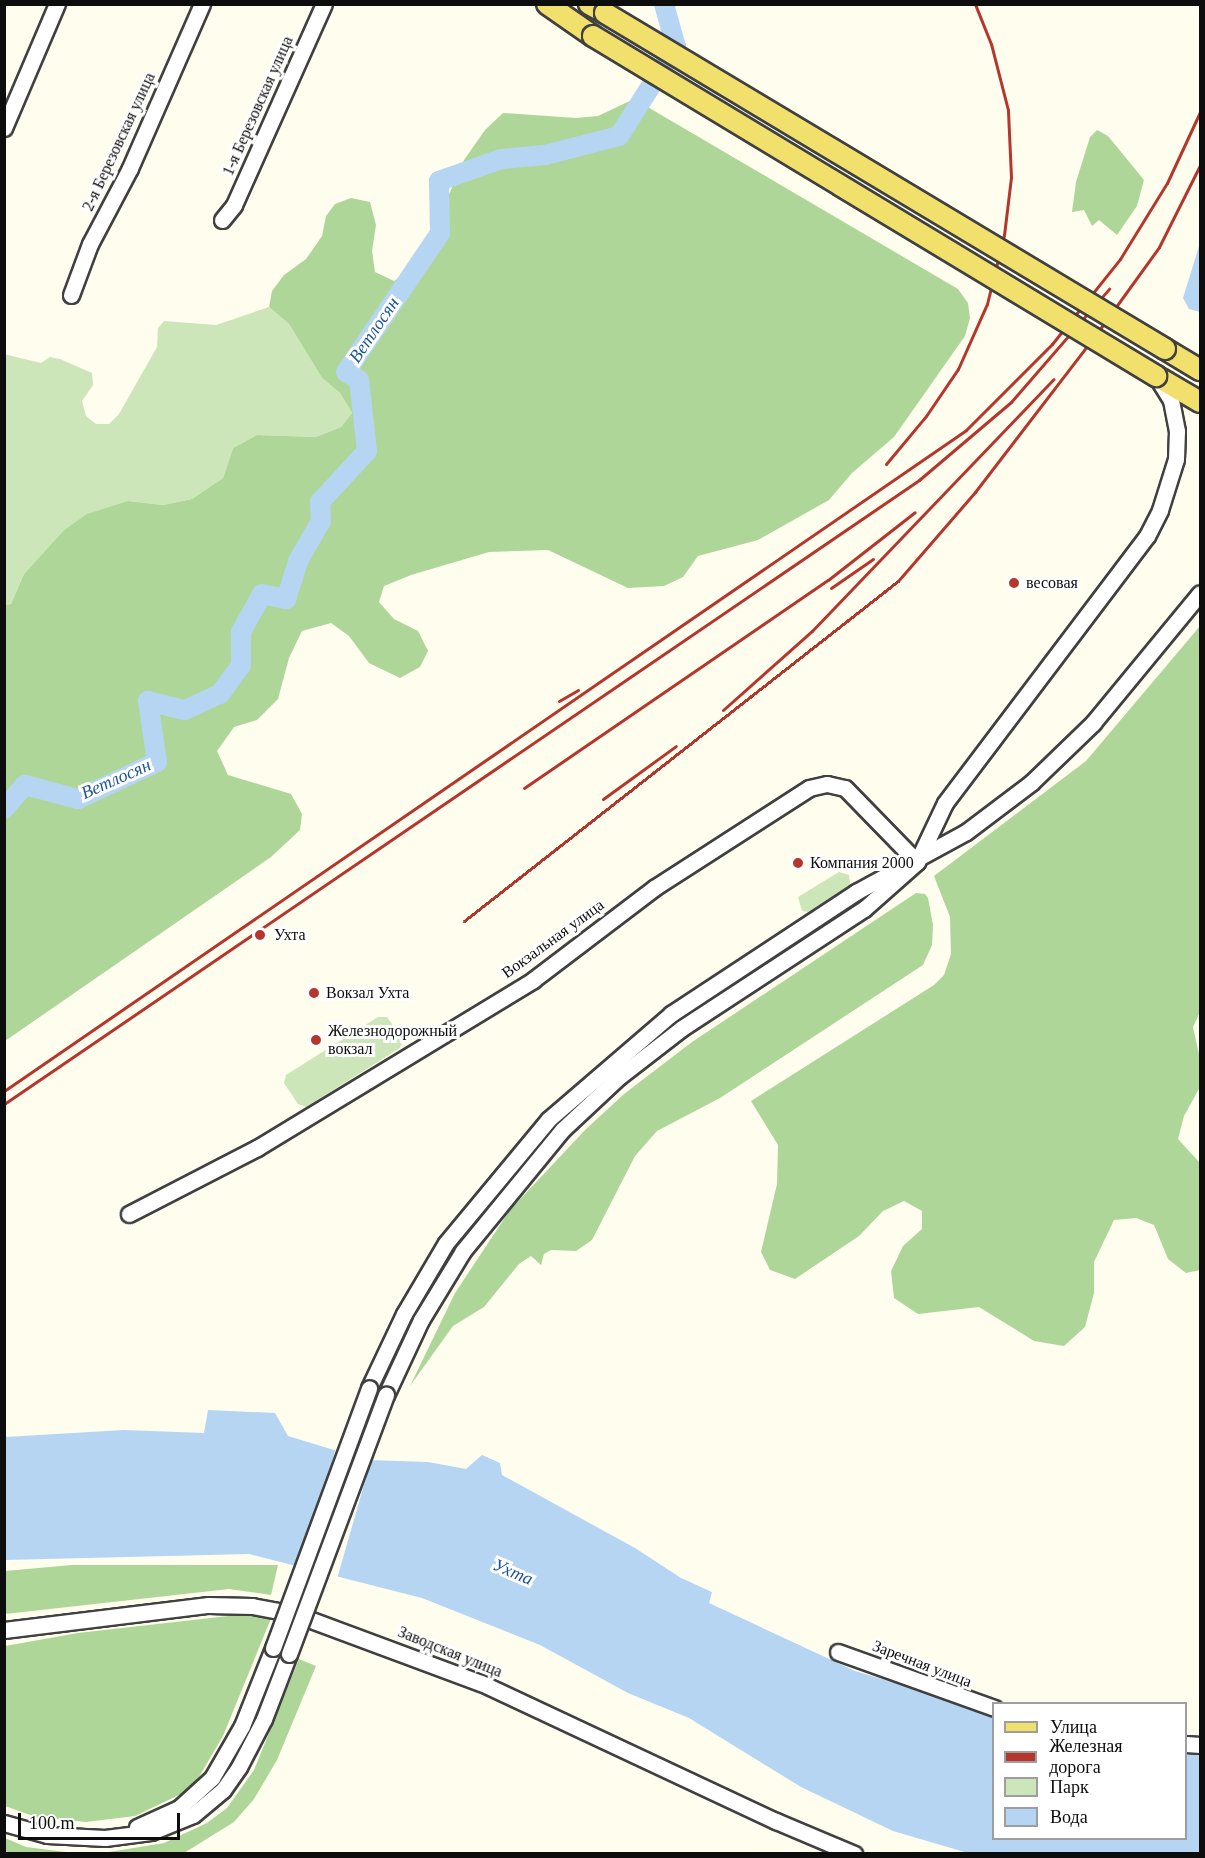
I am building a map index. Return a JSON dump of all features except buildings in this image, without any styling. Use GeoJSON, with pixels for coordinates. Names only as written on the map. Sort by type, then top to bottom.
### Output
{"type":"FeatureCollection","features":[{"type":"Feature","properties":{"kind":"main road"},"geometry":{"type":"LineString","coordinates":[[547,4],[593,36],[1200,402]]}},
{"type":"Feature","properties":{"kind":"main road"},"geometry":{"type":"LineString","coordinates":[[597,9],[1200,370]]}},
{"type":"Feature","properties":{"kind":"main road"},"geometry":{"type":"LineString","coordinates":[[1165,349],[1200,358]]}},
{"type":"Feature","properties":{"kind":"street"},"geometry":{"type":"LineString","coordinates":[[4,128],[57,4]]}},
{"type":"Feature","properties":{"kind":"street","name":"2-я Березовская улица"},"geometry":{"type":"LineString","coordinates":[[71,295],[90,244],[130,168],[202,4]]}},
{"type":"Feature","properties":{"kind":"street","name":"1-я Березовская улица"},"geometry":{"type":"LineString","coordinates":[[222,220],[234,205],[324,4]]}},
{"type":"Feature","properties":{"kind":"street"},"geometry":{"type":"LineString","coordinates":[[4,1822],[73,1837],[142,1835],[177,1824],[208,1804],[229,1782],[249,1750],[290,1654],[386,1395],[421,1320],[463,1251],[562,1130],[620,1076],[682,1028],[864,909],[917,862],[945,803],[1135,552],[1157,516],[1176,459],[1177,431],[1171,400],[1156,376]]}},
{"type":"Feature","properties":{"kind":"street"},"geometry":{"type":"LineString","coordinates":[[73,1837],[139,1826],[194,1797],[218,1771],[235,1742],[273,1648],[369,1388],[404,1314],[446,1243],[496,1178],[549,1119],[671,1014],[856,892],[917,862],[999,808],[1062,756],[1200,593]]}},
{"type":"Feature","properties":{"kind":"street","name":"Вокзальная улица"},"geometry":{"type":"LineString","coordinates":[[129,1214],[170,1189],[227,1165],[533,980],[654,888],[809,788],[827,784],[845,788],[917,862]]}},
{"type":"Feature","properties":{"kind":"street","name":"Заводская улица"},"geometry":{"type":"LineString","coordinates":[[4,1630],[208,1605],[252,1605],[295,1614],[481,1683],[776,1821],[854,1854]]}},
{"type":"Feature","properties":{"kind":"street","name":"Заречная улица"},"geometry":{"type":"LineString","coordinates":[[838,1652],[992,1708]]}},
{"type":"Feature","properties":{"kind":"green space"},"geometry":{"type":"Polygon","coordinates":[[[634,99],[958,289],[968,303],[970,318],[965,336],[894,437],[852,473],[829,500],[758,540],[698,556],[683,577],[664,586],[628,588],[548,550],[489,552],[411,575],[384,586],[379,602],[394,619],[418,631],[428,651],[420,667],[400,678],[369,663],[349,636],[331,623],[302,631],[289,658],[278,699],[257,720],[234,727],[217,751],[228,775],[291,794],[302,814],[300,830],[271,857],[5,1041],[4,605],[11,604],[24,574],[63,531],[87,514],[128,501],[163,505],[192,499],[223,478],[233,448],[257,435],[316,437],[341,427],[352,413],[340,393],[322,378],[289,324],[269,307],[272,291],[284,275],[306,259],[322,236],[326,216],[335,204],[351,198],[370,202],[376,225],[372,251],[375,272],[394,281],[418,265],[464,160],[485,130],[503,113],[576,118],[598,116],[634,99]]]}},
{"type":"Feature","properties":{"kind":"green space"},"geometry":{"type":"Polygon","coordinates":[[[1097,130],[1108,136],[1144,180],[1137,206],[1117,235],[1099,220],[1092,226],[1084,210],[1072,212],[1076,182],[1090,137],[1097,130]]]}},
{"type":"Feature","properties":{"kind":"green space"},"geometry":{"type":"Polygon","coordinates":[[[269,307],[289,324],[322,378],[340,393],[352,413],[341,427],[316,437],[257,435],[233,448],[223,478],[192,499],[163,505],[128,501],[63,531],[24,574],[11,604],[5,605],[4,354],[41,363],[50,357],[60,359],[92,373],[93,385],[82,401],[86,416],[96,424],[109,424],[119,414],[157,347],[158,328],[164,321],[216,325],[269,307]]]}},
{"type":"Feature","properties":{"kind":"green space"},"geometry":{"type":"Polygon","coordinates":[[[1200,626],[1200,1012],[1193,1027],[1200,1059],[1200,1087],[1184,1116],[1178,1139],[1200,1163],[1200,1270],[1186,1273],[1168,1259],[1154,1225],[1136,1218],[1114,1220],[1094,1262],[1094,1293],[1085,1327],[1064,1346],[1034,1341],[979,1307],[918,1314],[894,1298],[891,1271],[903,1246],[922,1229],[922,1211],[904,1201],[883,1211],[859,1236],[795,1279],[770,1270],[761,1252],[777,1184],[778,1145],[751,1101],[934,985],[944,975],[951,954],[950,917],[934,876],[1086,761],[1200,626]]]}},
{"type":"Feature","properties":{"kind":"green space"},"geometry":{"type":"Polygon","coordinates":[[[839,872],[849,875],[850,885],[808,912],[802,911],[798,897],[839,872]]]}},
{"type":"Feature","properties":{"kind":"green space"},"geometry":{"type":"Polygon","coordinates":[[[916,893],[925,894],[928,898],[933,925],[932,945],[923,965],[720,1098],[657,1131],[635,1156],[592,1240],[576,1251],[551,1250],[544,1254],[541,1265],[531,1256],[519,1264],[484,1307],[453,1326],[410,1386],[455,1293],[510,1210],[585,1130],[624,1094],[692,1042],[916,893]]]}},
{"type":"Feature","properties":{"kind":"green space"},"geometry":{"type":"Polygon","coordinates":[[[378,1017],[387,1017],[403,1040],[400,1048],[306,1107],[298,1104],[284,1083],[286,1075],[378,1017]]]}},
{"type":"Feature","properties":{"kind":"green space"},"geometry":{"type":"Polygon","coordinates":[[[72,1565],[278,1565],[271,1595],[229,1589],[5,1614],[5,1571],[72,1565]]]}},
{"type":"Feature","properties":{"kind":"green space"},"geometry":{"type":"Polygon","coordinates":[[[246,1614],[272,1616],[223,1736],[199,1777],[183,1793],[135,1816],[86,1822],[36,1817],[5,1806],[5,1646],[78,1633],[246,1614]]]}},
{"type":"Feature","properties":{"kind":"green space"},"geometry":{"type":"Polygon","coordinates":[[[299,1659],[316,1666],[277,1760],[254,1799],[234,1822],[184,1853],[103,1853],[164,1843],[207,1823],[227,1808],[254,1770],[299,1659]]]}},
{"type":"Feature","properties":{"kind":"green space"},"geometry":{"type":"Polygon","coordinates":[[[5,1838],[26,1847],[74,1853],[9,1853],[5,1851],[5,1838]]]}},
{"type":"Feature","properties":{"kind":"water"},"geometry":{"type":"Polygon","coordinates":[[[1200,243],[1200,312],[1189,309],[1183,298],[1200,243]]]}},
{"type":"Feature","properties":{"kind":"water"},"geometry":{"type":"Polygon","coordinates":[[[208,1410],[275,1413],[288,1436],[367,1460],[428,1462],[466,1469],[482,1455],[500,1463],[502,1475],[635,1548],[681,1578],[712,1592],[709,1603],[855,1671],[992,1712],[992,1840],[1187,1840],[1187,1749],[1200,1750],[1200,1853],[968,1853],[893,1831],[801,1787],[689,1718],[628,1693],[540,1645],[422,1598],[249,1554],[5,1560],[5,1437],[124,1430],[204,1433],[208,1410]]]}},
{"type":"Feature","properties":{"kind":"pier"},"geometry":{"type":"Polygon","coordinates":[[[336,1448],[372,1458],[336,1582],[300,1572],[336,1448]]]}},
{"type":"Feature","properties":{"kind":"waterway","name":"Ветлосян"},"geometry":{"type":"LineString","coordinates":[[4,809],[25,785],[78,799],[157,762],[148,701],[185,710],[220,694],[241,665],[241,632],[262,594],[286,599],[298,561],[321,521],[320,502],[367,451],[359,380],[346,372],[440,233],[439,181],[501,159],[545,155],[619,136],[676,47],[664,4]]}},
{"type":"Feature","properties":{"kind":"railway"},"geometry":{"type":"LineString","coordinates":[[886,464],[926,416],[958,369],[987,304],[1004,235],[1011,177],[1008,110],[991,44],[975,4]]}},
{"type":"Feature","properties":{"kind":"railway"},"geometry":{"type":"LineString","coordinates":[[4,1091],[966,430],[1052,344],[1120,259],[1167,183],[1200,112]]}},
{"type":"Feature","properties":{"kind":"railway"},"geometry":{"type":"LineString","coordinates":[[464,921],[898,581],[975,492],[1097,333],[1159,247],[1200,165]]}},
{"type":"Feature","properties":{"kind":"railway"},"geometry":{"type":"LineString","coordinates":[[4,1104],[919,480],[1011,402],[1109,289]]}},
{"type":"Feature","properties":{"kind":"railway"},"geometry":{"type":"LineString","coordinates":[[723,710],[812,631],[1054,379]]}},
{"type":"Feature","properties":{"kind":"railway"},"geometry":{"type":"LineString","coordinates":[[524,788],[828,580],[915,512]]}},
{"type":"Feature","properties":{"kind":"railway"},"geometry":{"type":"LineString","coordinates":[[831,588],[873,559]]}},
{"type":"Feature","properties":{"kind":"railway"},"geometry":{"type":"LineString","coordinates":[[559,701],[578,690]]}},
{"type":"Feature","properties":{"kind":"railway"},"geometry":{"type":"LineString","coordinates":[[603,799],[676,746]]}},
{"type":"Feature","properties":{"kind":"place","name":"весовая"},"geometry":{"type":"Point","coordinates":[1014,583]}},
{"type":"Feature","properties":{"kind":"place","name":"Компания 2000"},"geometry":{"type":"Point","coordinates":[798,863]}},
{"type":"Feature","properties":{"kind":"place","name":"Ухта"},"geometry":{"type":"Point","coordinates":[260,935]}},
{"type":"Feature","properties":{"kind":"place","name":"Вокзал Ухта"},"geometry":{"type":"Point","coordinates":[314,993]}},
{"type":"Feature","properties":{"kind":"place","name":"Железнодорожный вокзал"},"geometry":{"type":"Point","coordinates":[316,1040]}}]}
